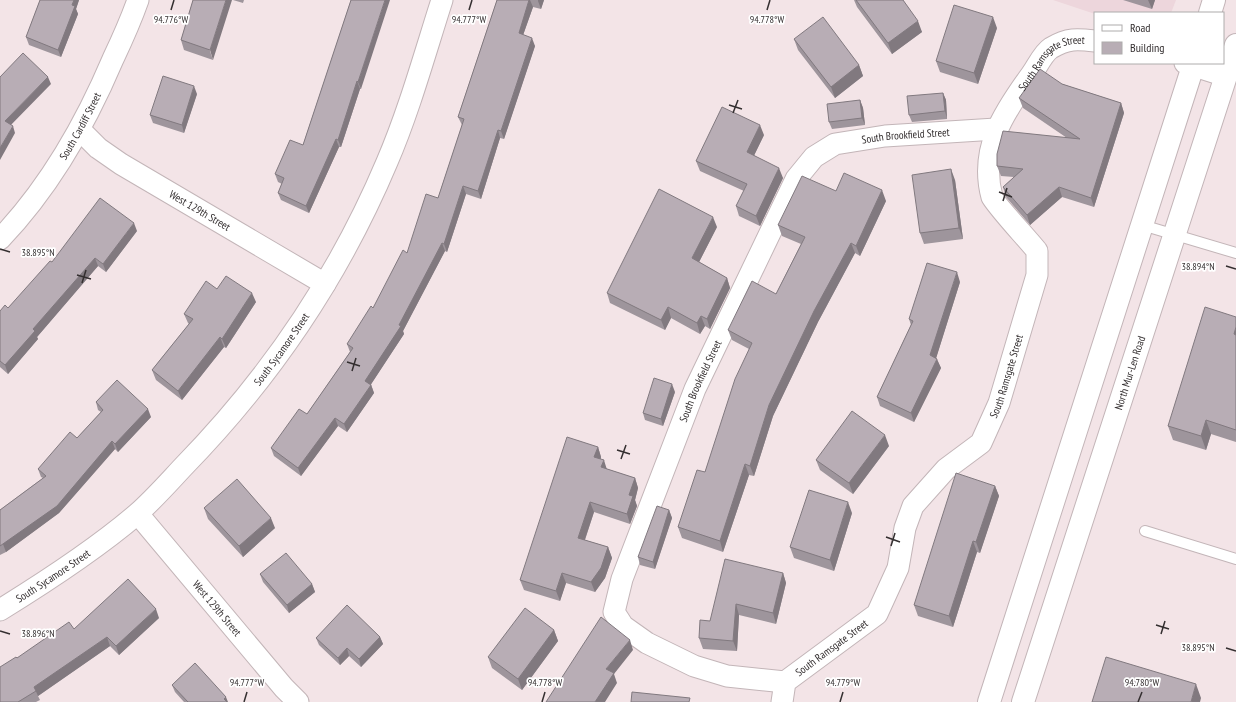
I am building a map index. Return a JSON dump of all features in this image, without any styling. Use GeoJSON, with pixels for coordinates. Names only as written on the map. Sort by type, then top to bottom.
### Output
{"type":"FeatureCollection","features":[{"type":"Feature","properties":{"kind":"main road"},"geometry":{"type":"LineString","coordinates":[[1210,12],[1214,0]]}},
{"type":"Feature","properties":{"kind":"main road","name":"North Mur-Len Road"},"geometry":{"type":"LineString","coordinates":[[1024,702],[1236,45]]}},
{"type":"Feature","properties":{"kind":"main road"},"geometry":{"type":"LineString","coordinates":[[989,702],[1142,224],[1191,64]]}},
{"type":"Feature","properties":{"kind":"street","name":"South Cardiff Street"},"geometry":{"type":"LineString","coordinates":[[0,239],[18,220],[60,164],[80,130],[99,92],[138,0]]}},
{"type":"Feature","properties":{"kind":"street","name":"South Sycamore Street"},"geometry":{"type":"LineString","coordinates":[[0,610],[94,548],[138,514],[216,433],[279,355],[325,284],[348,244],[388,161],[442,0]]}},
{"type":"Feature","properties":{"kind":"street","name":"South Ramsgate Street"},"geometry":{"type":"LineString","coordinates":[[783,692],[877,614],[898,568],[905,528],[913,506],[946,469],[980,443],[999,403],[1037,275],[1037,251],[993,200],[989,182],[989,159],[996,129],[1017,94],[1050,49],[1072,39],[1094,42]]}},
{"type":"Feature","properties":{"kind":"street"},"geometry":{"type":"LineString","coordinates":[[1191,64],[1226,76]]}},
{"type":"Feature","properties":{"kind":"street","name":"South Brookfield Street"},"geometry":{"type":"LineString","coordinates":[[783,692],[694,666],[647,643],[623,626],[614,612],[622,579],[695,389],[796,179],[814,157],[835,144],[885,136],[996,129]]}},
{"type":"Feature","properties":{"kind":"street","name":"West 129th Street"},"geometry":{"type":"LineString","coordinates":[[80,130],[98,148],[121,164],[325,284]]}},
{"type":"Feature","properties":{"kind":"street","name":"West 129th Street"},"geometry":{"type":"LineString","coordinates":[[138,514],[284,688],[298,702]]}},
{"type":"Feature","properties":{"kind":"lane"},"geometry":{"type":"LineString","coordinates":[[1142,224],[1236,253]]}},
{"type":"Feature","properties":{"kind":"lane"},"geometry":{"type":"LineString","coordinates":[[1145,531],[1236,559]]}},
{"type":"Feature","properties":{"kind":"shaded area"},"geometry":{"type":"Polygon","coordinates":[[[1053,0],[1176,0],[1171,12],[1094,12],[1094,14],[1053,0]]]}},
{"type":"Feature","properties":{"kind":"building"},"geometry":{"type":"Polygon","coordinates":[[[40,0],[74,0],[72,5],[75,6],[58,50],[26,37],[40,0]]]}},
{"type":"Feature","properties":{"kind":"building"},"geometry":{"type":"Polygon","coordinates":[[[193,0],[226,0],[210,50],[181,40],[193,0]]]}},
{"type":"Feature","properties":{"kind":"building"},"geometry":{"type":"Polygon","coordinates":[[[351,0],[385,0],[338,140],[336,139],[306,206],[278,193],[284,178],[275,174],[290,140],[303,145],[351,0]]]}},
{"type":"Feature","properties":{"kind":"building"},"geometry":{"type":"Polygon","coordinates":[[[497,0],[529,0],[519,33],[532,38],[501,131],[498,130],[478,191],[463,186],[444,244],[442,243],[399,325],[401,326],[365,381],[371,385],[344,424],[335,418],[298,468],[271,448],[299,409],[307,414],[353,348],[347,344],[371,306],[373,308],[403,250],[407,253],[426,194],[438,198],[464,119],[458,117],[497,0]]]}},
{"type":"Feature","properties":{"kind":"building"},"geometry":{"type":"Polygon","coordinates":[[[856,0],[903,0],[918,21],[888,43],[856,0]]]}},
{"type":"Feature","properties":{"kind":"building"},"geometry":{"type":"Polygon","coordinates":[[[954,5],[993,17],[974,73],[936,61],[954,5]]]}},
{"type":"Feature","properties":{"kind":"building"},"geometry":{"type":"Polygon","coordinates":[[[823,17],[859,65],[831,87],[794,39],[823,17]]]}},
{"type":"Feature","properties":{"kind":"building"},"geometry":{"type":"Polygon","coordinates":[[[23,53],[48,77],[5,121],[13,126],[0,148],[0,77],[23,53]]]}},
{"type":"Feature","properties":{"kind":"building"},"geometry":{"type":"Polygon","coordinates":[[[1040,69],[1062,84],[1121,103],[1091,198],[1059,187],[1027,215],[1003,187],[1023,169],[997,166],[997,154],[1003,131],[1080,139],[1019,98],[1040,69]]]}},
{"type":"Feature","properties":{"kind":"building"},"geometry":{"type":"Polygon","coordinates":[[[163,76],[194,86],[182,125],[150,115],[163,76]]]}},
{"type":"Feature","properties":{"kind":"building"},"geometry":{"type":"Polygon","coordinates":[[[943,93],[945,111],[909,115],[907,96],[943,93]]]}},
{"type":"Feature","properties":{"kind":"building"},"geometry":{"type":"Polygon","coordinates":[[[860,100],[862,118],[829,122],[827,104],[860,100]]]}},
{"type":"Feature","properties":{"kind":"building"},"geometry":{"type":"Polygon","coordinates":[[[722,107],[760,125],[747,152],[779,168],[756,216],[736,206],[747,184],[696,161],[722,107]]]}},
{"type":"Feature","properties":{"kind":"building"},"geometry":{"type":"Polygon","coordinates":[[[951,169],[959,228],[920,233],[912,175],[951,169]]]}},
{"type":"Feature","properties":{"kind":"building"},"geometry":{"type":"Polygon","coordinates":[[[844,173],[882,190],[856,246],[851,243],[814,311],[769,405],[750,466],[745,464],[720,541],[678,527],[697,470],[705,472],[735,379],[752,343],[728,330],[752,281],[776,294],[805,237],[778,225],[802,176],[836,191],[844,173]]]}},
{"type":"Feature","properties":{"kind":"building"},"geometry":{"type":"Polygon","coordinates":[[[659,189],[713,217],[692,258],[727,278],[707,319],[701,316],[697,323],[668,307],[661,320],[607,293],[659,189]]]}},
{"type":"Feature","properties":{"kind":"building"},"geometry":{"type":"Polygon","coordinates":[[[100,198],[134,223],[103,264],[95,258],[33,329],[35,331],[5,365],[0,361],[0,311],[5,305],[8,308],[50,261],[52,262],[100,198]]]}},
{"type":"Feature","properties":{"kind":"building"},"geometry":{"type":"Polygon","coordinates":[[[927,263],[957,272],[930,355],[937,359],[911,413],[877,397],[913,321],[909,319],[927,263]]]}},
{"type":"Feature","properties":{"kind":"building"},"geometry":{"type":"Polygon","coordinates":[[[226,276],[252,293],[222,339],[220,337],[178,391],[152,370],[193,319],[184,314],[206,281],[217,289],[226,276]]]}},
{"type":"Feature","properties":{"kind":"building"},"geometry":{"type":"Polygon","coordinates":[[[1205,307],[1236,317],[1234,334],[1236,335],[1236,430],[1206,420],[1201,436],[1168,426],[1205,307]]]}},
{"type":"Feature","properties":{"kind":"building"},"geometry":{"type":"Polygon","coordinates":[[[654,378],[672,384],[661,419],[643,413],[654,378]]]}},
{"type":"Feature","properties":{"kind":"building"},"geometry":{"type":"Polygon","coordinates":[[[117,380],[148,409],[115,444],[112,441],[57,506],[0,546],[0,510],[46,476],[38,469],[70,432],[77,438],[103,410],[96,402],[117,380]]]}},
{"type":"Feature","properties":{"kind":"building"},"geometry":{"type":"Polygon","coordinates":[[[852,411],[885,435],[849,483],[816,460],[852,411]]]}},
{"type":"Feature","properties":{"kind":"building"},"geometry":{"type":"Polygon","coordinates":[[[567,437],[598,447],[594,457],[604,460],[601,467],[635,478],[629,495],[633,496],[627,514],[590,502],[578,538],[608,547],[601,568],[591,582],[562,573],[556,591],[520,580],[567,437]]]}},
{"type":"Feature","properties":{"kind":"building"},"geometry":{"type":"Polygon","coordinates":[[[956,473],[995,486],[976,542],[973,541],[949,616],[914,605],[956,473]]]}},
{"type":"Feature","properties":{"kind":"building"},"geometry":{"type":"Polygon","coordinates":[[[237,479],[271,518],[239,546],[204,508],[237,479]]]}},
{"type":"Feature","properties":{"kind":"building"},"geometry":{"type":"Polygon","coordinates":[[[809,490],[848,502],[830,560],[790,547],[809,490]]]}},
{"type":"Feature","properties":{"kind":"building"},"geometry":{"type":"Polygon","coordinates":[[[657,506],[669,510],[653,562],[638,557],[657,506]]]}},
{"type":"Feature","properties":{"kind":"building"},"geometry":{"type":"Polygon","coordinates":[[[286,553],[312,584],[287,605],[260,574],[286,553]]]}},
{"type":"Feature","properties":{"kind":"building"},"geometry":{"type":"Polygon","coordinates":[[[725,559],[783,573],[773,613],[736,604],[733,641],[699,638],[700,620],[710,621],[725,559]]]}},
{"type":"Feature","properties":{"kind":"building"},"geometry":{"type":"Polygon","coordinates":[[[128,579],[156,609],[116,646],[107,637],[34,687],[36,691],[18,702],[0,702],[0,667],[16,657],[17,658],[69,622],[74,629],[128,579]]]}},
{"type":"Feature","properties":{"kind":"building"},"geometry":{"type":"Polygon","coordinates":[[[347,605],[380,637],[359,659],[347,648],[338,658],[316,638],[347,605]]]}},
{"type":"Feature","properties":{"kind":"building"},"geometry":{"type":"Polygon","coordinates":[[[525,608],[554,630],[518,679],[488,657],[525,608]]]}},
{"type":"Feature","properties":{"kind":"building"},"geometry":{"type":"Polygon","coordinates":[[[601,617],[630,640],[606,669],[614,673],[595,702],[546,702],[601,617]]]}},
{"type":"Feature","properties":{"kind":"building"},"geometry":{"type":"Polygon","coordinates":[[[1106,657],[1196,684],[1191,702],[1092,702],[1106,657]]]}},
{"type":"Feature","properties":{"kind":"building"},"geometry":{"type":"Polygon","coordinates":[[[195,663],[226,697],[224,699],[227,702],[188,702],[172,685],[195,663]]]}},
{"type":"Feature","properties":{"kind":"building"},"geometry":{"type":"Polygon","coordinates":[[[632,692],[690,698],[689,702],[631,702],[632,692]]]}}]}
